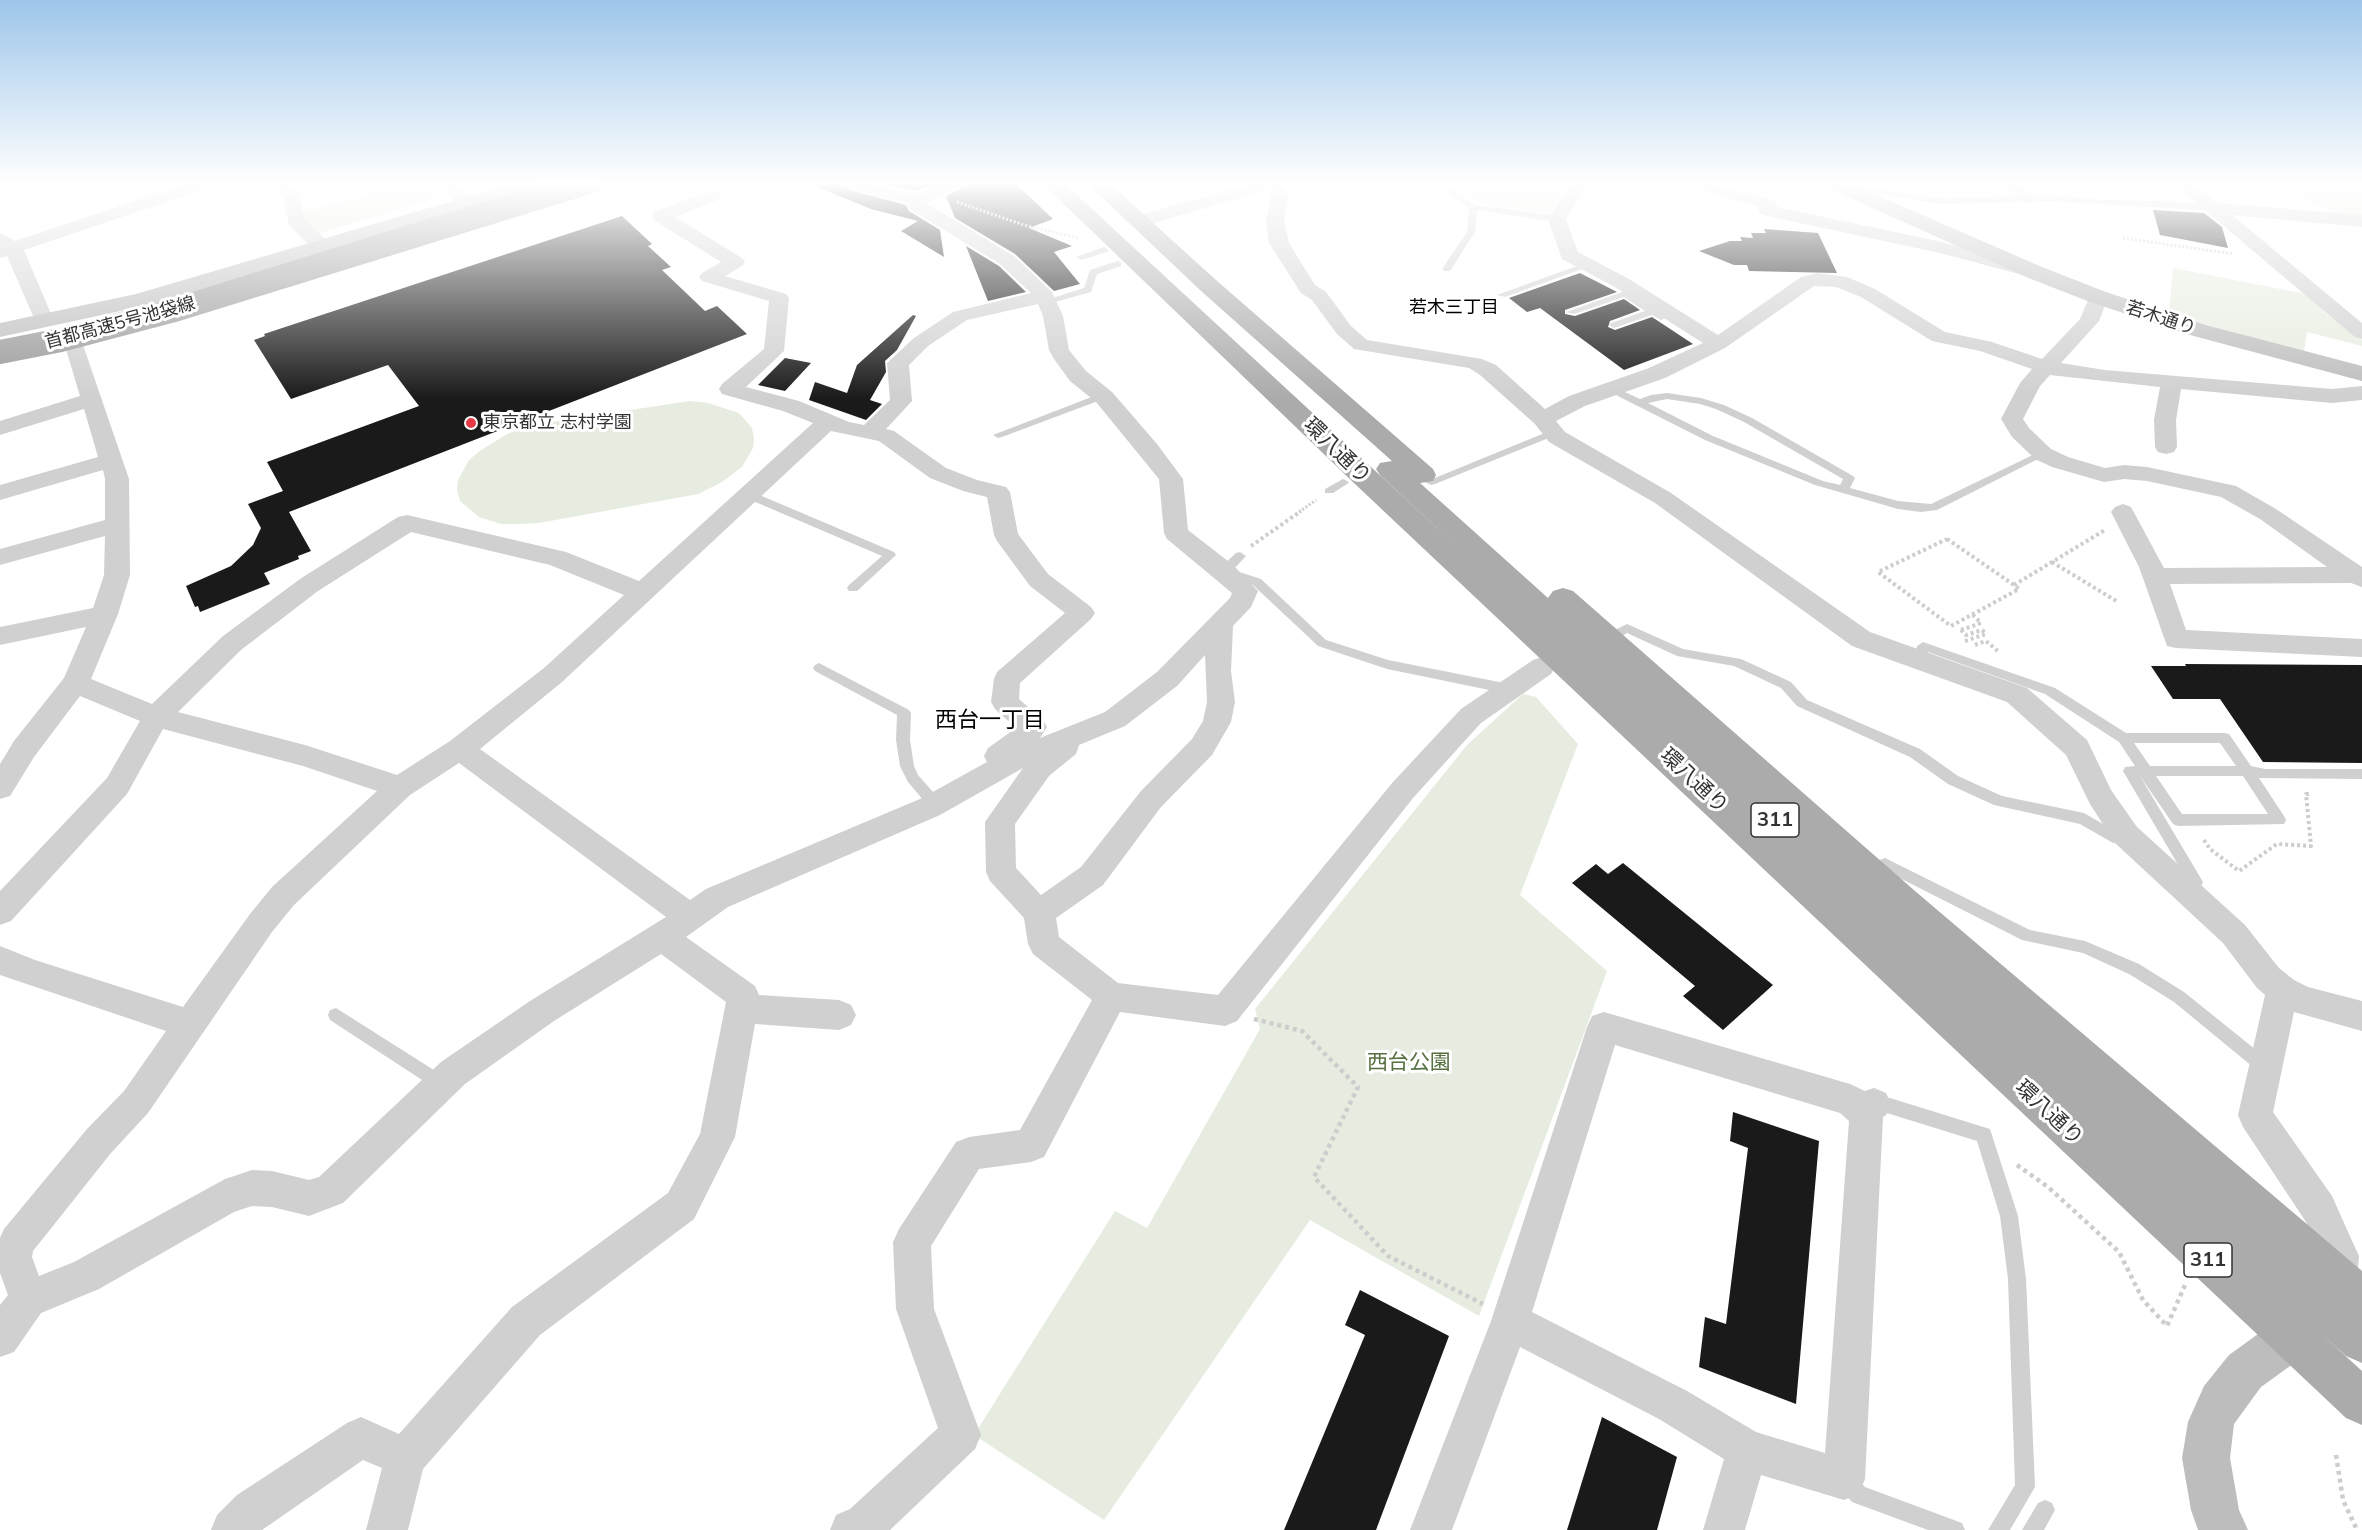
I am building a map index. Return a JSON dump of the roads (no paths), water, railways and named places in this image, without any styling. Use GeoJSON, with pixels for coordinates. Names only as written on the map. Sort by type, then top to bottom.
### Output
{"type":"FeatureCollection","features":[{"type":"Feature","properties":{"kind":"highway","name":"首都高速5号池袋線"},"geometry":{"type":"LineString","coordinates":[[0,340],[94,321],[167,302],[318,255]]}},
{"type":"Feature","properties":{"kind":"highway","name":"首都高速5号池袋線"},"geometry":{"type":"LineString","coordinates":[[0,352],[81,335],[171,311],[351,255]]}},
{"type":"Feature","properties":{"kind":"main road"},"geometry":{"type":"LineString","coordinates":[[0,330],[140,300],[293,255]]}},
{"type":"Feature","properties":{"kind":"main road"},"geometry":{"type":"LineString","coordinates":[[0,362],[75,346],[371,255]]}},
{"type":"Feature","properties":{"kind":"main road","name":"環八通り"},"geometry":{"type":"LineString","coordinates":[[1138,255],[1184,294],[1308,408],[2054,1118],[2362,1402]]}},
{"type":"Feature","properties":{"kind":"main road","name":"環八通り"},"geometry":{"type":"LineString","coordinates":[[1146,255],[1184,294]]}},
{"type":"Feature","properties":{"kind":"main road"},"geometry":{"type":"LineString","coordinates":[[1161,255],[1209,341],[1308,408],[1431,482],[1603,641],[1902,902],[2343,1297],[2245,1371],[2225,1395],[2211,1422],[2206,1458],[2215,1510],[2223,1530]]}},
{"type":"Feature","properties":{"kind":"main road","name":"若木通り"},"geometry":{"type":"LineString","coordinates":[[1997,255],[2098,297],[2198,330],[2362,374]]}},
{"type":"Feature","properties":{"kind":"main road"},"geometry":{"type":"LineString","coordinates":[[1111,257],[1184,294],[1258,338],[1308,408],[1336,486],[1542,667],[1860,968],[2054,1118]]}},
{"type":"Feature","properties":{"kind":"main road","name":"環八通り"},"geometry":{"type":"LineString","coordinates":[[1308,408],[1718,769],[2343,1297],[2362,1340]]}},
{"type":"Feature","properties":{"kind":"street"},"geometry":{"type":"LineString","coordinates":[[9,255],[44,321]]}},
{"type":"Feature","properties":{"kind":"street"},"geometry":{"type":"LineString","coordinates":[[724,255],[735,262],[709,277],[779,298],[774,351],[730,389],[792,406],[827,422],[886,436],[938,474],[971,486],[998,492],[1006,535],[1039,580],[1083,613],[1007,679],[1005,702],[1033,727],[1021,741],[987,764],[963,788]]}},
{"type":"Feature","properties":{"kind":"street"},"geometry":{"type":"LineString","coordinates":[[0,1338],[28,1299],[86,1276],[225,1197],[252,1188],[272,1189],[309,1198],[330,1191],[453,1074],[542,1011],[676,927],[717,898],[935,804],[1016,759],[1114,719],[1167,679],[1220,625],[1242,601],[1245,591],[1232,563],[1176,533],[1172,479],[1102,396],[1078,376],[1059,350],[1053,316],[1046,298],[999,255]]}},
{"type":"Feature","properties":{"kind":"street"},"geometry":{"type":"LineString","coordinates":[[1287,255],[1308,289],[1319,296],[1344,330],[1361,345],[1475,363],[1488,370],[1547,426],[1664,498],[1861,639],[2017,696],[2077,748],[2100,796],[2127,835],[2234,933],[2268,978],[2282,990],[2301,1000],[2362,1016]]}},
{"type":"Feature","properties":{"kind":"street"},"geometry":{"type":"LineString","coordinates":[[1570,255],[1622,282],[1662,312],[1718,344]]}},
{"type":"Feature","properties":{"kind":"street"},"geometry":{"type":"LineString","coordinates":[[1966,255],[2034,272]]}},
{"type":"Feature","properties":{"kind":"street"},"geometry":{"type":"LineString","coordinates":[[2271,255],[2362,333]]}},
{"type":"Feature","properties":{"kind":"street"},"geometry":{"type":"LineString","coordinates":[[1547,426],[1577,401],[1657,373],[1718,344],[1808,281],[1818,279],[1840,281],[1868,293],[1939,337],[1985,346],[2048,368],[2105,376],[2332,396],[2362,393]]}},
{"type":"Feature","properties":{"kind":"street"},"geometry":{"type":"LineString","coordinates":[[2098,297],[2089,321],[2048,368],[2031,383],[2012,419],[2020,432],[2043,454],[2060,462],[2104,475],[2124,472],[2147,474],[2228,491],[2268,514],[2359,577]]}},
{"type":"Feature","properties":{"kind":"street"},"geometry":{"type":"LineString","coordinates":[[870,432],[902,401],[898,363],[921,342],[960,316],[1046,298]]}},
{"type":"Feature","properties":{"kind":"street"},"geometry":{"type":"LineString","coordinates":[[0,788],[12,752],[75,683],[105,614],[117,575],[117,478],[75,346]]}},
{"type":"Feature","properties":{"kind":"street"},"geometry":{"type":"LineString","coordinates":[[2166,447],[2165,420],[2172,381]]}},
{"type":"Feature","properties":{"kind":"street"},"geometry":{"type":"LineString","coordinates":[[0,428],[92,399]]}},
{"type":"Feature","properties":{"kind":"street"},"geometry":{"type":"LineString","coordinates":[[28,1299],[13,1257],[17,1242],[99,1141],[136,1102],[261,922],[284,896],[400,787],[460,749],[553,675],[644,594],[827,422]]}},
{"type":"Feature","properties":{"kind":"street"},"geometry":{"type":"LineString","coordinates":[[0,493],[112,460]]}},
{"type":"Feature","properties":{"kind":"street"},"geometry":{"type":"LineString","coordinates":[[2117,519],[2154,576],[2176,639],[2362,648]]}},
{"type":"Feature","properties":{"kind":"street"},"geometry":{"type":"LineString","coordinates":[[0,912],[117,786],[156,717],[232,643],[309,585],[407,523],[556,558],[644,594]]}},
{"type":"Feature","properties":{"kind":"street"},"geometry":{"type":"LineString","coordinates":[[0,557],[116,525]]}},
{"type":"Feature","properties":{"kind":"street"},"geometry":{"type":"LineString","coordinates":[[2154,576],[2359,577]]}},
{"type":"Feature","properties":{"kind":"street"},"geometry":{"type":"LineString","coordinates":[[0,636],[105,614]]}},
{"type":"Feature","properties":{"kind":"street"},"geometry":{"type":"LineString","coordinates":[[1039,913],[1092,876],[1151,800],[1202,747],[1217,722],[1221,702],[1217,661],[1220,625]]}},
{"type":"Feature","properties":{"kind":"street"},"geometry":{"type":"LineString","coordinates":[[1083,731],[1040,768],[1000,822],[1001,872],[1039,913],[1044,944],[1111,996],[1225,1011],[1403,790],[1471,716],[1542,667]]}},
{"type":"Feature","properties":{"kind":"street"},"geometry":{"type":"LineString","coordinates":[[75,683],[156,717],[305,756],[400,787]]}},
{"type":"Feature","properties":{"kind":"street"},"geometry":{"type":"LineString","coordinates":[[387,1530],[405,1458],[526,1321],[681,1206],[717,1137],[743,996],[676,927],[460,749]]}},
{"type":"Feature","properties":{"kind":"street"},"geometry":{"type":"LineString","coordinates":[[0,960],[190,1024]]}},
{"type":"Feature","properties":{"kind":"street"},"geometry":{"type":"LineString","coordinates":[[2282,990],[2255,1115],[2319,1209],[2340,1256],[2343,1297]]}},
{"type":"Feature","properties":{"kind":"street"},"geometry":{"type":"LineString","coordinates":[[860,1529],[961,1435],[915,1309],[912,1242],[969,1154],[1031,1145],[1111,996]]}},
{"type":"Feature","properties":{"kind":"street"},"geometry":{"type":"LineString","coordinates":[[741,1008],[839,1015]]}},
{"type":"Feature","properties":{"kind":"street"},"geometry":{"type":"LineString","coordinates":[[1431,1530],[1498,1314],[1604,1028],[1868,1106],[1844,1479],[1747,1450],[1673,1405],[1498,1314]]}},
{"type":"Feature","properties":{"kind":"street"},"geometry":{"type":"LineString","coordinates":[[232,1530],[252,1510],[361,1437],[405,1458]]}},
{"type":"Feature","properties":{"kind":"street"},"geometry":{"type":"LineString","coordinates":[[1724,1530],[1747,1450]]}},
{"type":"Feature","properties":{"kind":"lane"},"geometry":{"type":"LineString","coordinates":[[1446,269],[1455,255]]}},
{"type":"Feature","properties":{"kind":"lane"},"geometry":{"type":"LineString","coordinates":[[1081,257],[1111,257]]}},
{"type":"Feature","properties":{"kind":"lane"},"geometry":{"type":"LineString","coordinates":[[1046,298],[1088,290],[1093,272],[1111,257]]}},
{"type":"Feature","properties":{"kind":"lane"},"geometry":{"type":"LineString","coordinates":[[1502,296],[1588,266]]}},
{"type":"Feature","properties":{"kind":"lane"},"geometry":{"type":"LineString","coordinates":[[1571,312],[1625,294],[1662,312]]}},
{"type":"Feature","properties":{"kind":"lane"},"geometry":{"type":"LineString","coordinates":[[1614,325],[1662,312]]}},
{"type":"Feature","properties":{"kind":"lane"},"geometry":{"type":"LineString","coordinates":[[1612,389],[1709,438],[1819,483],[1898,505],[1933,507],[2043,454]]}},
{"type":"Feature","properties":{"kind":"lane"},"geometry":{"type":"LineString","coordinates":[[998,435],[1102,396]]}},
{"type":"Feature","properties":{"kind":"lane"},"geometry":{"type":"LineString","coordinates":[[1641,403],[1651,398],[1667,396],[1701,401],[1720,407],[1748,420],[1849,478],[1843,490]]}},
{"type":"Feature","properties":{"kind":"lane"},"geometry":{"type":"LineString","coordinates":[[1431,482],[1547,426]]}},
{"type":"Feature","properties":{"kind":"lane"},"geometry":{"type":"LineString","coordinates":[[750,495],[890,555],[853,588]]}},
{"type":"Feature","properties":{"kind":"lane"},"geometry":{"type":"LineString","coordinates":[[1232,563],[1257,582],[1322,643],[1387,664],[1509,689]]}},
{"type":"Feature","properties":{"kind":"lane"},"geometry":{"type":"LineString","coordinates":[[1603,641],[1627,628],[1681,653],[1737,662],[1786,685],[1802,703],[1915,753],[1953,780],[1999,801],[2084,819],[2113,837],[2127,835]]}},
{"type":"Feature","properties":{"kind":"lane"},"geometry":{"type":"LineString","coordinates":[[1920,659],[1923,646],[2050,691],[2124,738],[2178,820],[2279,820],[2224,738],[2124,738]]}},
{"type":"Feature","properties":{"kind":"lane"},"geometry":{"type":"LineString","coordinates":[[819,668],[904,713],[903,740],[908,766],[913,778],[935,804]]}},
{"type":"Feature","properties":{"kind":"lane"},"geometry":{"type":"LineString","coordinates":[[2185,889],[2196,882],[2130,771],[2143,769],[2247,771],[2265,774],[2362,774]]}},
{"type":"Feature","properties":{"kind":"lane"},"geometry":{"type":"LineString","coordinates":[[1885,864],[2027,936],[2085,947],[2134,969],[2179,997],[2266,1068]]}},
{"type":"Feature","properties":{"kind":"lane"},"geometry":{"type":"LineString","coordinates":[[336,1015],[442,1084]]}},
{"type":"Feature","properties":{"kind":"lane"},"geometry":{"type":"LineString","coordinates":[[1868,1106],[1890,1106],[1984,1135],[2009,1216],[2017,1279],[2025,1487],[1998,1530]]}},
{"type":"Feature","properties":{"kind":"lane"},"geometry":{"type":"LineString","coordinates":[[1844,1479],[1859,1495],[1955,1530]]}},
{"type":"Feature","properties":{"kind":"lane"},"geometry":{"type":"LineString","coordinates":[[2032,1530],[2045,1510]]}},
{"type":"Feature","properties":{"kind":"place","name":"東京都立 志村学園"},"geometry":{"type":"Point","coordinates":[471,423]}},
{"type":"Feature","properties":{"kind":"district","name":"若木三丁目"},"geometry":{"type":"Point","coordinates":[1454,308]}},
{"type":"Feature","properties":{"kind":"district","name":"西台一丁目"},"geometry":{"type":"Point","coordinates":[990,720]}},
{"type":"Feature","properties":{"kind":"park label","name":"西台公園"},"geometry":{"type":"Point","coordinates":[1409,1063]}}]}
